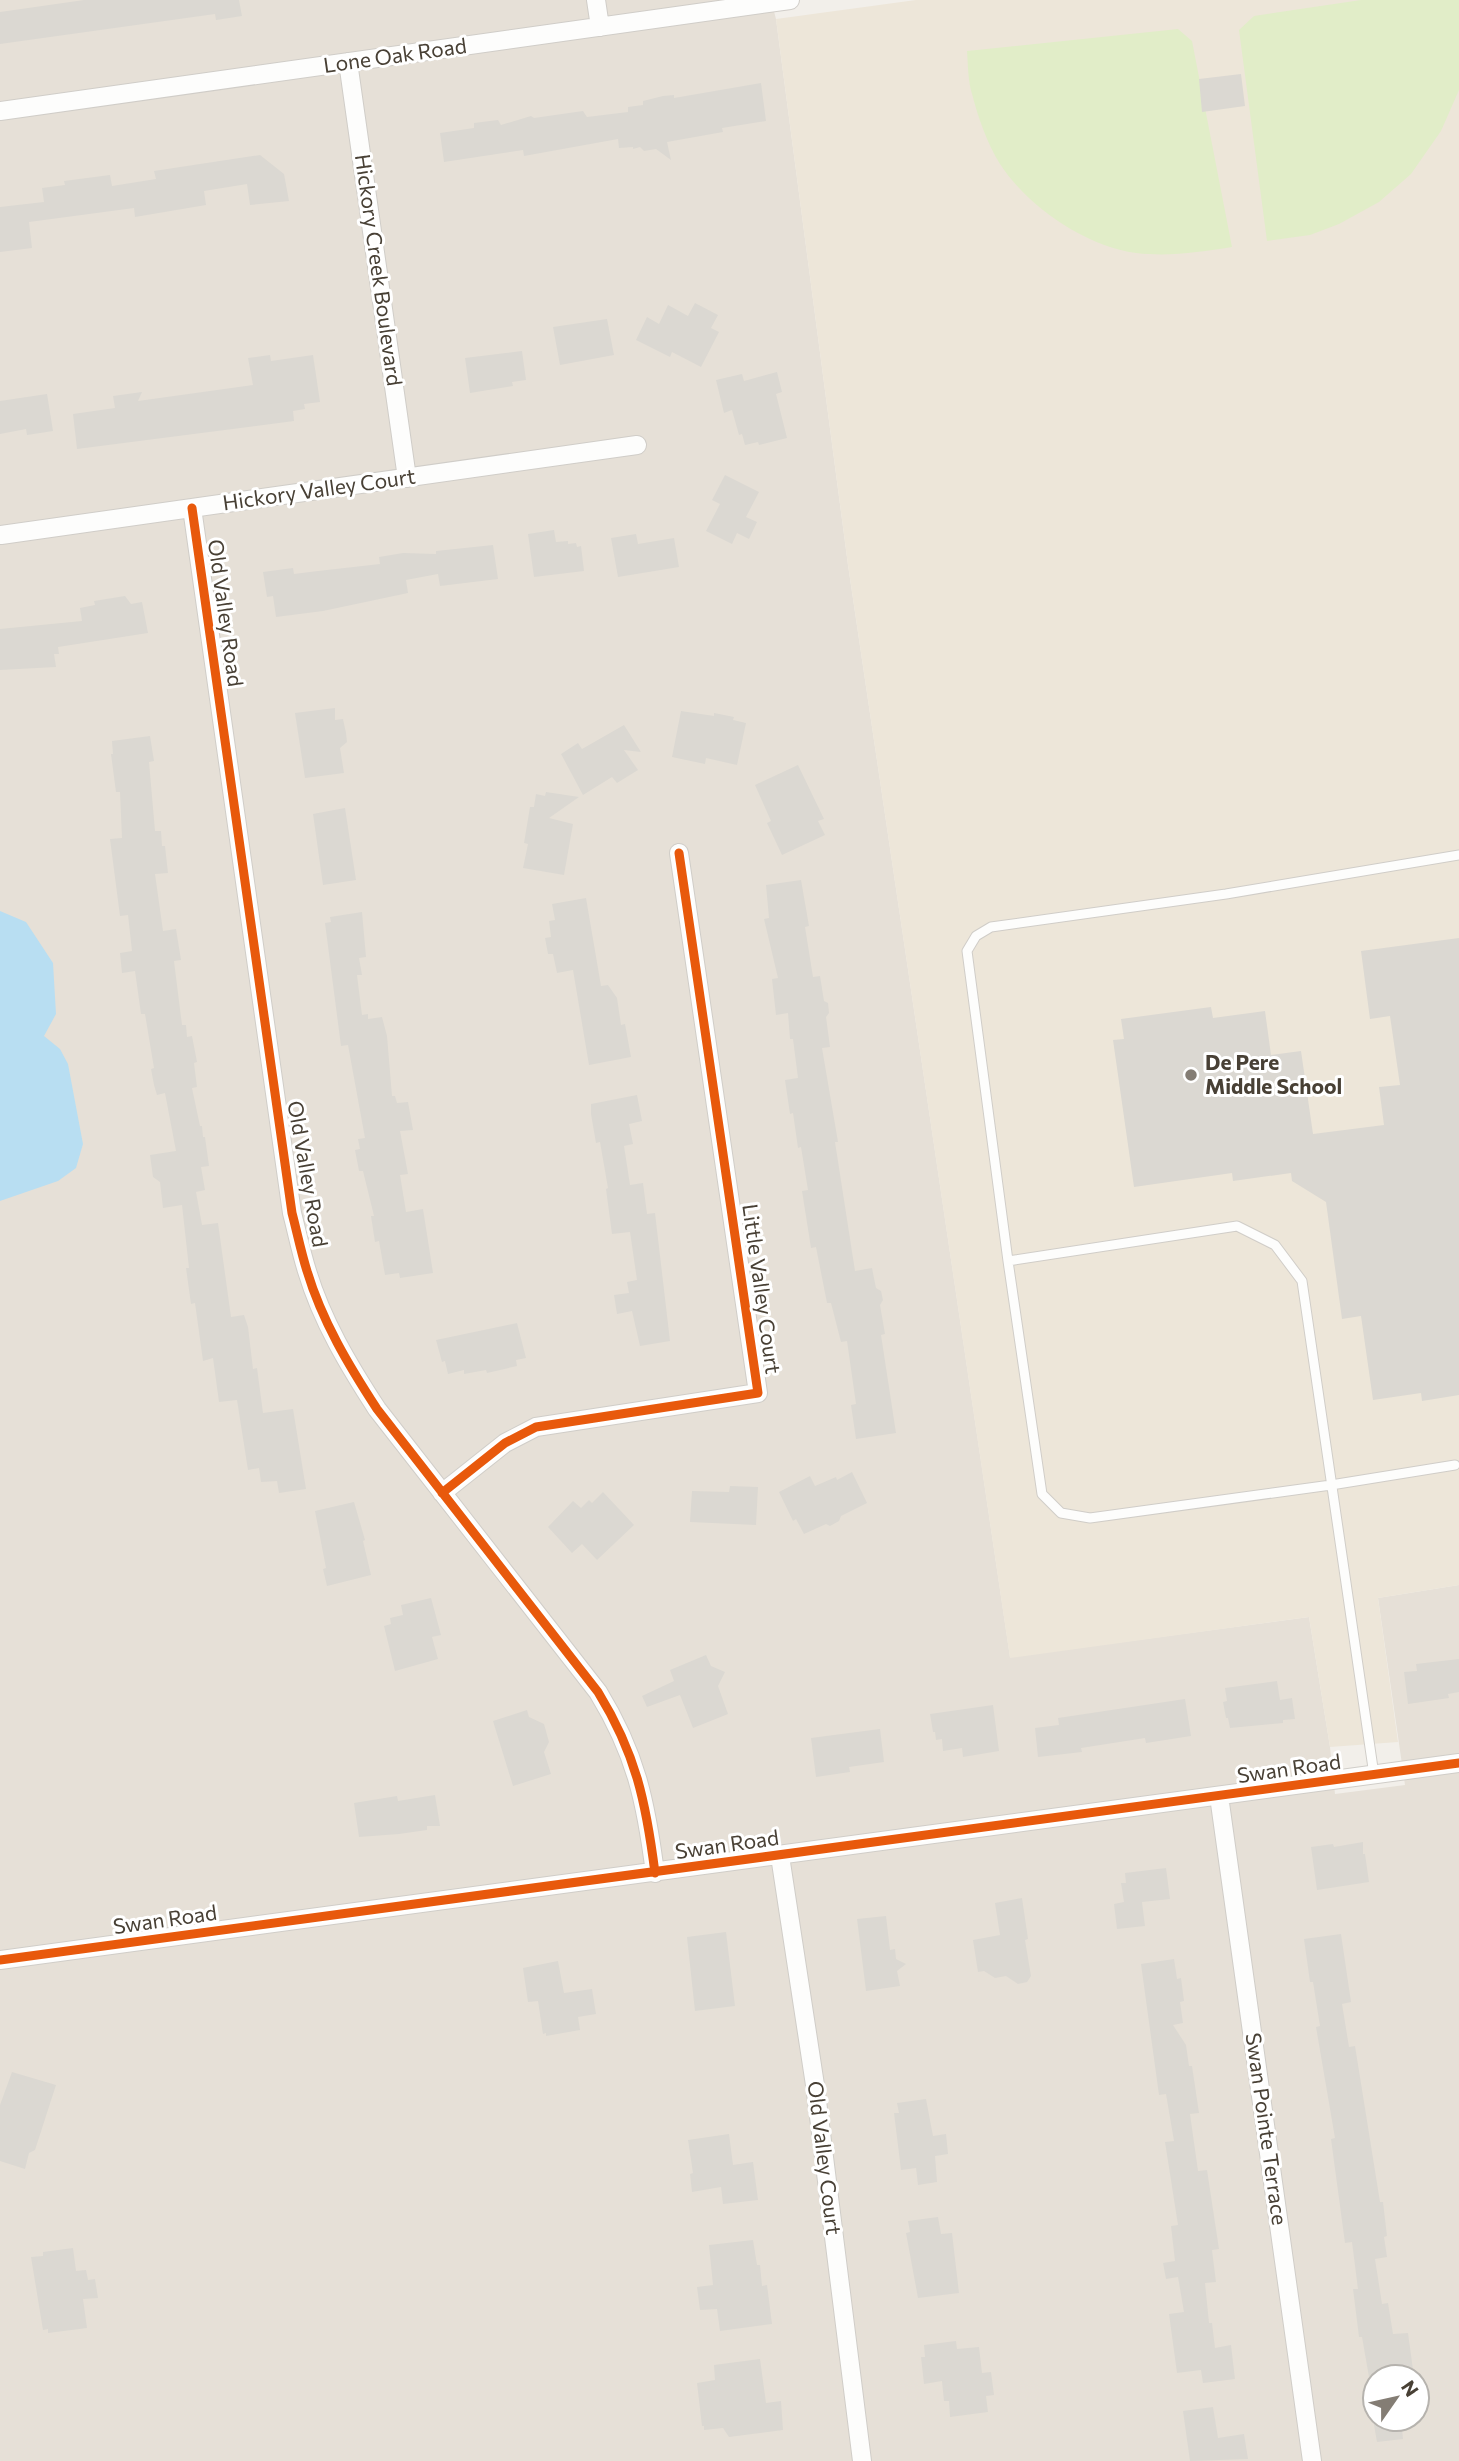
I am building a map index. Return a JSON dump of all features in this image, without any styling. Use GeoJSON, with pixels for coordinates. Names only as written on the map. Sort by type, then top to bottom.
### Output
{"type":"FeatureCollection","features":[{"type":"Feature","properties":{"kind":"street"},"geometry":{"type":"LineString","coordinates":[[596,0],[600,27]]}},
{"type":"Feature","properties":{"kind":"street","name":"Lone Oak Road"},"geometry":{"type":"LineString","coordinates":[[0,111],[790,0]]}},
{"type":"Feature","properties":{"kind":"street","name":"Hickory Creek Boulevard"},"geometry":{"type":"LineString","coordinates":[[348,62],[407,478]]}},
{"type":"Feature","properties":{"kind":"street","name":"Hickory Valley Court"},"geometry":{"type":"LineString","coordinates":[[1,535],[636,445]]}},
{"type":"Feature","properties":{"kind":"street","name":"Old Valley Road"},"geometry":{"type":"LineString","coordinates":[[192,508],[292,1213],[307,1272],[326,1320],[349,1366],[377,1409],[598,1692],[615,1721],[632,1759],[643,1794],[655,1873]]}},
{"type":"Feature","properties":{"kind":"street","name":"Little Valley Court"},"geometry":{"type":"LineString","coordinates":[[442,1493],[505,1443],[536,1427],[758,1394],[679,853]]}},
{"type":"Feature","properties":{"kind":"street","name":"Swan Road"},"geometry":{"type":"LineString","coordinates":[[0,1959],[1459,1763]]}},
{"type":"Feature","properties":{"kind":"street","name":"Swan Pointe Terrace"},"geometry":{"type":"LineString","coordinates":[[1219,1797],[1312,2461]]}},
{"type":"Feature","properties":{"kind":"street","name":"Old Valley Court"},"geometry":{"type":"LineString","coordinates":[[780,1856],[815,2085],[862,2461]]}},
{"type":"Feature","properties":{"kind":"lane"},"geometry":{"type":"LineString","coordinates":[[1455,1465],[1090,1518],[1061,1513],[1042,1494],[967,951],[976,936],[991,927],[1226,894],[1459,855]]}},
{"type":"Feature","properties":{"kind":"lane"},"geometry":{"type":"LineString","coordinates":[[1008,1261],[1237,1226],[1275,1245],[1301,1281],[1374,1775]]}},
{"type":"Feature","properties":{"kind":"shaded area"},"geometry":{"type":"Polygon","coordinates":[[[0,0],[771,0],[776,19],[848,565],[1010,1657],[1309,1617],[1335,1794],[1405,1785],[1378,1598],[1459,1585],[1459,2461],[0,2461],[0,0]]]}},
{"type":"Feature","properties":{"kind":"shaded area","name":"De Pere Middle School"},"geometry":{"type":"Polygon","coordinates":[[[916,0],[1459,0],[1459,1585],[1378,1598],[1398,1742],[1330,1747],[1309,1617],[1010,1658],[848,565],[776,19],[916,0]]]}},
{"type":"Feature","properties":{"kind":"green space"},"geometry":{"type":"Polygon","coordinates":[[[1361,0],[1459,0],[1459,90],[1441,131],[1411,174],[1379,202],[1339,224],[1310,235],[1267,241],[1239,30],[1254,16],[1361,0]]]}},
{"type":"Feature","properties":{"kind":"green space"},"geometry":{"type":"Polygon","coordinates":[[[1178,29],[1192,41],[1232,247],[1160,254],[1117,249],[1059,222],[1012,180],[995,156],[980,121],[970,84],[967,51],[1178,29]]]}},
{"type":"Feature","properties":{"kind":"water"},"geometry":{"type":"Polygon","coordinates":[[[0,911],[26,922],[53,963],[56,1014],[44,1036],[60,1049],[68,1064],[83,1144],[76,1168],[58,1181],[0,1201],[0,911]]]}},
{"type":"Feature","properties":{"kind":"building"},"geometry":{"type":"Polygon","coordinates":[[[84,0],[239,0],[242,16],[216,20],[215,14],[0,44],[0,12],[84,0]]]}},
{"type":"Feature","properties":{"kind":"building"},"geometry":{"type":"Polygon","coordinates":[[[1241,74],[1245,106],[1202,112],[1199,79],[1241,74]]]}},
{"type":"Feature","properties":{"kind":"building"},"geometry":{"type":"Polygon","coordinates":[[[761,83],[766,121],[722,128],[723,132],[667,142],[671,160],[656,149],[644,151],[640,147],[619,148],[618,139],[524,156],[523,150],[444,162],[440,133],[474,128],[474,123],[498,120],[501,125],[531,116],[534,118],[583,111],[587,117],[628,112],[628,107],[643,105],[643,101],[663,96],[674,95],[674,98],[761,83]]]}},
{"type":"Feature","properties":{"kind":"building"},"geometry":{"type":"Polygon","coordinates":[[[260,155],[284,174],[289,201],[250,205],[247,184],[204,191],[206,205],[135,217],[134,208],[29,222],[32,248],[0,252],[0,207],[44,202],[42,188],[65,185],[64,181],[110,175],[112,186],[156,179],[154,171],[260,155]]]}},
{"type":"Feature","properties":{"kind":"building"},"geometry":{"type":"Polygon","coordinates":[[[695,303],[718,315],[711,328],[719,332],[701,367],[672,352],[670,357],[636,340],[647,317],[659,324],[668,305],[688,316],[695,303]]]}},
{"type":"Feature","properties":{"kind":"building"},"geometry":{"type":"Polygon","coordinates":[[[607,319],[614,355],[560,365],[553,327],[607,319]]]}},
{"type":"Feature","properties":{"kind":"building"},"geometry":{"type":"Polygon","coordinates":[[[522,351],[526,380],[512,382],[513,386],[470,393],[465,358],[522,351]]]}},
{"type":"Feature","properties":{"kind":"building"},"geometry":{"type":"Polygon","coordinates":[[[270,355],[271,361],[313,355],[320,402],[304,404],[305,409],[293,411],[294,421],[77,449],[73,414],[115,408],[113,396],[142,392],[138,401],[253,385],[248,358],[270,355]]]}},
{"type":"Feature","properties":{"kind":"building"},"geometry":{"type":"Polygon","coordinates":[[[777,372],[782,392],[776,394],[787,438],[759,445],[758,442],[745,445],[742,434],[739,435],[732,410],[724,413],[716,380],[742,374],[744,381],[777,372]]]}},
{"type":"Feature","properties":{"kind":"building"},"geometry":{"type":"Polygon","coordinates":[[[47,394],[53,431],[27,435],[26,429],[0,434],[0,401],[47,394]]]}},
{"type":"Feature","properties":{"kind":"building"},"geometry":{"type":"Polygon","coordinates":[[[725,475],[759,492],[746,517],[757,522],[749,539],[737,533],[732,544],[706,531],[720,504],[712,500],[725,475]]]}},
{"type":"Feature","properties":{"kind":"building"},"geometry":{"type":"Polygon","coordinates":[[[554,530],[556,542],[568,541],[568,544],[576,543],[577,547],[581,546],[584,571],[534,577],[528,534],[554,530]]]}},
{"type":"Feature","properties":{"kind":"building"},"geometry":{"type":"Polygon","coordinates":[[[636,534],[638,544],[674,538],[679,567],[618,577],[611,538],[636,534]]]}},
{"type":"Feature","properties":{"kind":"building"},"geometry":{"type":"Polygon","coordinates":[[[493,545],[498,579],[440,586],[438,574],[406,580],[408,593],[323,611],[276,617],[273,596],[267,597],[263,572],[293,568],[294,574],[380,564],[379,557],[403,553],[436,554],[436,551],[493,545]]]}},
{"type":"Feature","properties":{"kind":"building"},"geometry":{"type":"Polygon","coordinates":[[[125,596],[131,604],[142,602],[148,633],[58,647],[59,654],[54,654],[56,667],[0,670],[0,629],[82,621],[80,608],[95,605],[94,601],[125,596]]]}},
{"type":"Feature","properties":{"kind":"building"},"geometry":{"type":"Polygon","coordinates":[[[335,708],[335,720],[343,719],[346,733],[347,742],[340,748],[344,773],[305,778],[295,713],[335,708]]]}},
{"type":"Feature","properties":{"kind":"building"},"geometry":{"type":"Polygon","coordinates":[[[681,711],[714,716],[714,713],[734,717],[733,720],[746,723],[737,765],[706,758],[705,764],[672,757],[681,711]]]}},
{"type":"Feature","properties":{"kind":"building"},"geometry":{"type":"Polygon","coordinates":[[[624,725],[641,752],[624,750],[638,770],[617,783],[612,777],[583,795],[561,754],[578,743],[582,749],[624,725]]]}},
{"type":"Feature","properties":{"kind":"building"},"geometry":{"type":"Polygon","coordinates":[[[150,736],[154,761],[149,762],[155,831],[161,831],[168,873],[155,874],[163,931],[176,929],[181,960],[174,961],[182,1025],[186,1025],[187,1037],[192,1036],[197,1062],[194,1063],[197,1087],[192,1088],[205,1137],[209,1166],[201,1167],[205,1190],[196,1192],[202,1225],[218,1223],[231,1317],[244,1315],[248,1327],[253,1369],[257,1368],[263,1413],[293,1409],[306,1489],[279,1493],[277,1481],[261,1482],[259,1468],[248,1470],[237,1400],[219,1402],[213,1358],[203,1361],[195,1303],[191,1304],[186,1268],[189,1268],[182,1205],[163,1208],[160,1182],[153,1177],[150,1155],[176,1151],[165,1093],[157,1095],[154,1085],[151,1069],[154,1068],[145,1014],[141,1014],[135,971],[122,973],[120,953],[132,951],[128,915],[120,916],[110,839],[122,838],[120,792],[116,792],[112,741],[150,736]]]}},
{"type":"Feature","properties":{"kind":"building"},"geometry":{"type":"Polygon","coordinates":[[[798,765],[824,819],[818,821],[825,835],[782,855],[767,823],[771,821],[755,785],[798,765]]]}},
{"type":"Feature","properties":{"kind":"building"},"geometry":{"type":"Polygon","coordinates":[[[546,792],[579,797],[549,818],[573,824],[564,875],[523,868],[528,844],[524,843],[530,807],[534,807],[536,794],[545,796],[546,792]]]}},
{"type":"Feature","properties":{"kind":"building"},"geometry":{"type":"Polygon","coordinates":[[[345,808],[356,880],[323,885],[313,814],[345,808]]]}},
{"type":"Feature","properties":{"kind":"building"},"geometry":{"type":"Polygon","coordinates":[[[801,880],[809,926],[805,927],[813,977],[820,976],[824,1001],[828,1003],[829,1013],[826,1017],[830,1047],[822,1048],[855,1271],[872,1268],[876,1288],[881,1291],[883,1300],[880,1305],[885,1334],[881,1335],[896,1433],[856,1439],[851,1405],[856,1404],[847,1341],[841,1342],[831,1303],[827,1303],[816,1247],[811,1248],[802,1191],[808,1190],[785,1080],[798,1078],[793,1039],[790,1039],[788,1013],[776,1015],[772,979],[778,978],[764,919],[769,918],[766,885],[801,880]]]}},
{"type":"Feature","properties":{"kind":"building"},"geometry":{"type":"Polygon","coordinates":[[[586,898],[601,986],[608,985],[617,998],[621,1025],[625,1024],[631,1057],[589,1065],[573,970],[557,973],[553,954],[548,954],[545,938],[551,937],[549,921],[555,920],[552,904],[586,898]]]}},
{"type":"Feature","properties":{"kind":"building"},"geometry":{"type":"Polygon","coordinates":[[[362,912],[366,957],[359,958],[362,975],[357,975],[362,1015],[368,1014],[368,1019],[382,1017],[387,1036],[392,1096],[395,1096],[397,1103],[408,1102],[413,1130],[400,1131],[408,1174],[400,1175],[406,1212],[423,1209],[433,1273],[400,1278],[399,1273],[385,1275],[379,1241],[375,1242],[371,1216],[374,1216],[363,1171],[359,1171],[355,1150],[360,1149],[358,1139],[365,1138],[348,1045],[341,1046],[325,923],[331,922],[330,917],[362,912]]]}},
{"type":"Feature","properties":{"kind":"building","name":"De Pere Middle School"},"geometry":{"type":"Polygon","coordinates":[[[1459,938],[1459,1395],[1422,1401],[1421,1393],[1373,1400],[1361,1316],[1342,1319],[1326,1202],[1292,1181],[1291,1173],[1233,1181],[1232,1173],[1134,1187],[1113,1040],[1124,1039],[1121,1019],[1211,1007],[1213,1018],[1265,1011],[1271,1055],[1301,1051],[1313,1134],[1384,1125],[1379,1087],[1400,1085],[1390,1016],[1370,1019],[1361,951],[1459,938]]]}},
{"type":"Feature","properties":{"kind":"building"},"geometry":{"type":"Polygon","coordinates":[[[637,1095],[642,1121],[629,1124],[633,1144],[624,1146],[630,1185],[643,1183],[647,1214],[655,1213],[670,1341],[640,1346],[632,1311],[617,1314],[614,1295],[629,1293],[627,1282],[637,1280],[630,1232],[612,1234],[600,1142],[596,1143],[591,1114],[591,1104],[637,1095]]]}},
{"type":"Feature","properties":{"kind":"building"},"geometry":{"type":"Polygon","coordinates":[[[517,1323],[526,1358],[516,1360],[517,1366],[487,1373],[486,1370],[464,1374],[464,1370],[448,1374],[436,1340],[517,1323]]]}},
{"type":"Feature","properties":{"kind":"building"},"geometry":{"type":"Polygon","coordinates":[[[852,1472],[867,1503],[841,1516],[839,1521],[830,1526],[826,1524],[804,1534],[796,1519],[793,1521],[779,1492],[810,1476],[815,1486],[836,1477],[837,1480],[852,1472]]]}},
{"type":"Feature","properties":{"kind":"building"},"geometry":{"type":"Polygon","coordinates":[[[730,1486],[758,1487],[756,1525],[690,1522],[692,1491],[729,1492],[730,1486]]]}},
{"type":"Feature","properties":{"kind":"building"},"geometry":{"type":"Polygon","coordinates":[[[603,1492],[634,1525],[597,1560],[582,1544],[572,1553],[548,1527],[573,1501],[581,1508],[589,1500],[592,1503],[603,1492]]]}},
{"type":"Feature","properties":{"kind":"building"},"geometry":{"type":"Polygon","coordinates":[[[354,1502],[371,1575],[327,1586],[315,1511],[354,1502]]]}},
{"type":"Feature","properties":{"kind":"building"},"geometry":{"type":"Polygon","coordinates":[[[431,1598],[441,1635],[432,1637],[438,1659],[395,1671],[384,1626],[391,1624],[390,1618],[403,1615],[401,1605],[431,1598]]]}},
{"type":"Feature","properties":{"kind":"building"},"geometry":{"type":"Polygon","coordinates":[[[706,1655],[711,1666],[725,1672],[718,1686],[728,1714],[693,1728],[680,1695],[647,1707],[642,1696],[674,1681],[670,1670],[706,1655]]]}},
{"type":"Feature","properties":{"kind":"building"},"geometry":{"type":"Polygon","coordinates":[[[1459,1659],[1459,1692],[1448,1694],[1449,1698],[1408,1704],[1404,1672],[1417,1671],[1416,1664],[1459,1659]]]}},
{"type":"Feature","properties":{"kind":"building"},"geometry":{"type":"Polygon","coordinates":[[[1277,1681],[1280,1700],[1292,1698],[1295,1719],[1283,1720],[1283,1723],[1230,1728],[1223,1702],[1227,1701],[1225,1688],[1277,1681]]]}},
{"type":"Feature","properties":{"kind":"building"},"geometry":{"type":"Polygon","coordinates":[[[1185,1699],[1191,1736],[1146,1743],[1145,1738],[1081,1748],[1082,1752],[1038,1757],[1035,1728],[1059,1725],[1058,1718],[1185,1699]]]}},
{"type":"Feature","properties":{"kind":"building"},"geometry":{"type":"Polygon","coordinates":[[[993,1705],[999,1751],[963,1757],[962,1748],[943,1751],[942,1739],[936,1740],[933,1732],[930,1714],[993,1705]]]}},
{"type":"Feature","properties":{"kind":"building"},"geometry":{"type":"Polygon","coordinates":[[[527,1710],[529,1717],[544,1724],[549,1742],[544,1752],[551,1774],[513,1786],[493,1721],[527,1710]]]}},
{"type":"Feature","properties":{"kind":"building"},"geometry":{"type":"Polygon","coordinates":[[[880,1729],[884,1762],[849,1767],[850,1772],[816,1777],[811,1738],[880,1729]]]}},
{"type":"Feature","properties":{"kind":"building"},"geometry":{"type":"Polygon","coordinates":[[[435,1795],[440,1826],[427,1826],[427,1830],[399,1834],[359,1837],[354,1803],[397,1796],[398,1801],[435,1795]]]}},
{"type":"Feature","properties":{"kind":"building"},"geometry":{"type":"Polygon","coordinates":[[[1363,1842],[1369,1882],[1317,1890],[1311,1847],[1333,1844],[1334,1847],[1363,1842]]]}},
{"type":"Feature","properties":{"kind":"building"},"geometry":{"type":"Polygon","coordinates":[[[1166,1868],[1170,1899],[1142,1902],[1145,1926],[1117,1929],[1114,1904],[1124,1902],[1121,1883],[1126,1883],[1125,1873],[1166,1868]]]}},
{"type":"Feature","properties":{"kind":"building"},"geometry":{"type":"Polygon","coordinates":[[[1022,1898],[1031,1976],[1027,1982],[1018,1984],[1006,1976],[995,1978],[984,1971],[978,1972],[973,1940],[1000,1935],[995,1903],[1022,1898]]]}},
{"type":"Feature","properties":{"kind":"building"},"geometry":{"type":"Polygon","coordinates":[[[886,1916],[890,1950],[895,1949],[896,1959],[906,1964],[897,1971],[900,1986],[866,1991],[857,1919],[886,1916]]]}},
{"type":"Feature","properties":{"kind":"building"},"geometry":{"type":"Polygon","coordinates":[[[726,1932],[735,2006],[695,2011],[687,1937],[726,1932]]]}},
{"type":"Feature","properties":{"kind":"building"},"geometry":{"type":"Polygon","coordinates":[[[1341,1934],[1351,2002],[1342,2004],[1349,2047],[1355,2046],[1387,2236],[1384,2237],[1387,2257],[1375,2259],[1382,2304],[1388,2303],[1393,2334],[1408,2333],[1412,2363],[1367,2363],[1362,2337],[1359,2337],[1353,2289],[1358,2289],[1352,2242],[1345,2243],[1331,2139],[1335,2138],[1316,2027],[1320,2026],[1304,1939],[1341,1934]]]}},
{"type":"Feature","properties":{"kind":"building"},"geometry":{"type":"Polygon","coordinates":[[[1174,1959],[1177,1979],[1181,1978],[1184,2001],[1180,2002],[1183,2023],[1173,2025],[1186,2045],[1189,2066],[1192,2066],[1199,2113],[1190,2114],[1198,2171],[1207,2170],[1219,2249],[1212,2250],[1216,2282],[1205,2283],[1209,2323],[1212,2323],[1215,2348],[1231,2345],[1235,2379],[1203,2383],[1201,2370],[1177,2373],[1169,2314],[1184,2312],[1178,2277],[1166,2279],[1163,2263],[1175,2261],[1171,2226],[1178,2225],[1165,2142],[1174,2141],[1166,2094],[1159,2095],[1141,1964],[1174,1959]]]}},
{"type":"Feature","properties":{"kind":"building"},"geometry":{"type":"Polygon","coordinates":[[[558,1961],[564,1993],[592,1989],[596,2014],[578,2017],[580,2030],[546,2036],[546,2033],[543,2034],[538,2001],[528,2002],[523,1968],[558,1961]]]}},
{"type":"Feature","properties":{"kind":"building"},"geometry":{"type":"Polygon","coordinates":[[[12,2072],[56,2085],[35,2150],[29,2153],[25,2169],[0,2161],[0,2105],[12,2072]]]}},
{"type":"Feature","properties":{"kind":"building"},"geometry":{"type":"Polygon","coordinates":[[[926,2099],[933,2136],[946,2134],[948,2154],[935,2156],[937,2182],[918,2185],[916,2168],[901,2170],[894,2113],[899,2113],[897,2103],[926,2099]]]}},
{"type":"Feature","properties":{"kind":"building"},"geometry":{"type":"Polygon","coordinates":[[[729,2134],[733,2165],[753,2162],[758,2200],[723,2204],[721,2187],[692,2192],[690,2174],[693,2173],[688,2140],[729,2134]]]}},
{"type":"Feature","properties":{"kind":"building"},"geometry":{"type":"Polygon","coordinates":[[[938,2217],[941,2234],[952,2233],[959,2293],[918,2298],[906,2233],[910,2232],[908,2221],[938,2217]]]}},
{"type":"Feature","properties":{"kind":"building"},"geometry":{"type":"Polygon","coordinates":[[[753,2240],[762,2286],[767,2285],[772,2324],[720,2331],[717,2309],[700,2310],[697,2287],[713,2285],[709,2245],[753,2240]]]}},
{"type":"Feature","properties":{"kind":"building"},"geometry":{"type":"Polygon","coordinates":[[[73,2248],[76,2271],[86,2270],[88,2280],[95,2279],[98,2298],[83,2299],[87,2328],[48,2333],[48,2329],[43,2330],[31,2257],[43,2256],[43,2252],[73,2248]]]}},
{"type":"Feature","properties":{"kind":"building"},"geometry":{"type":"Polygon","coordinates":[[[956,2341],[957,2349],[979,2347],[982,2373],[991,2372],[994,2395],[986,2396],[988,2412],[950,2417],[949,2401],[944,2401],[942,2381],[924,2384],[921,2357],[925,2357],[924,2345],[956,2341]]]}},
{"type":"Feature","properties":{"kind":"building"},"geometry":{"type":"Polygon","coordinates":[[[760,2359],[766,2403],[781,2401],[783,2430],[729,2437],[723,2428],[704,2430],[697,2383],[715,2380],[714,2365],[760,2359]]]}},
{"type":"Feature","properties":{"kind":"building"},"geometry":{"type":"Polygon","coordinates":[[[1213,2407],[1218,2438],[1244,2434],[1248,2459],[1190,2461],[1183,2411],[1213,2407]]]}},
{"type":"Feature","properties":{"kind":"building"},"geometry":{"type":"Polygon","coordinates":[[[1375,2433],[1402,2433],[1403,2439],[1377,2442],[1375,2433]]]}},
{"type":"Feature","properties":{"kind":"cycle path"},"geometry":{"type":"LineString","coordinates":[[192,508],[292,1213],[313,1290],[337,1343],[377,1409],[598,1692],[622,1736],[637,1779],[648,1823],[655,1873]]}},
{"type":"Feature","properties":{"kind":"cycle path"},"geometry":{"type":"LineString","coordinates":[[442,1493],[505,1443],[536,1427],[758,1393],[679,853]]}},
{"type":"Feature","properties":{"kind":"cycle path"},"geometry":{"type":"LineString","coordinates":[[0,1960],[1459,1763]]}},
{"type":"Feature","properties":{"kind":"place","name":"De Pere Middle School"},"geometry":{"type":"Point","coordinates":[1191,1075]}}]}
